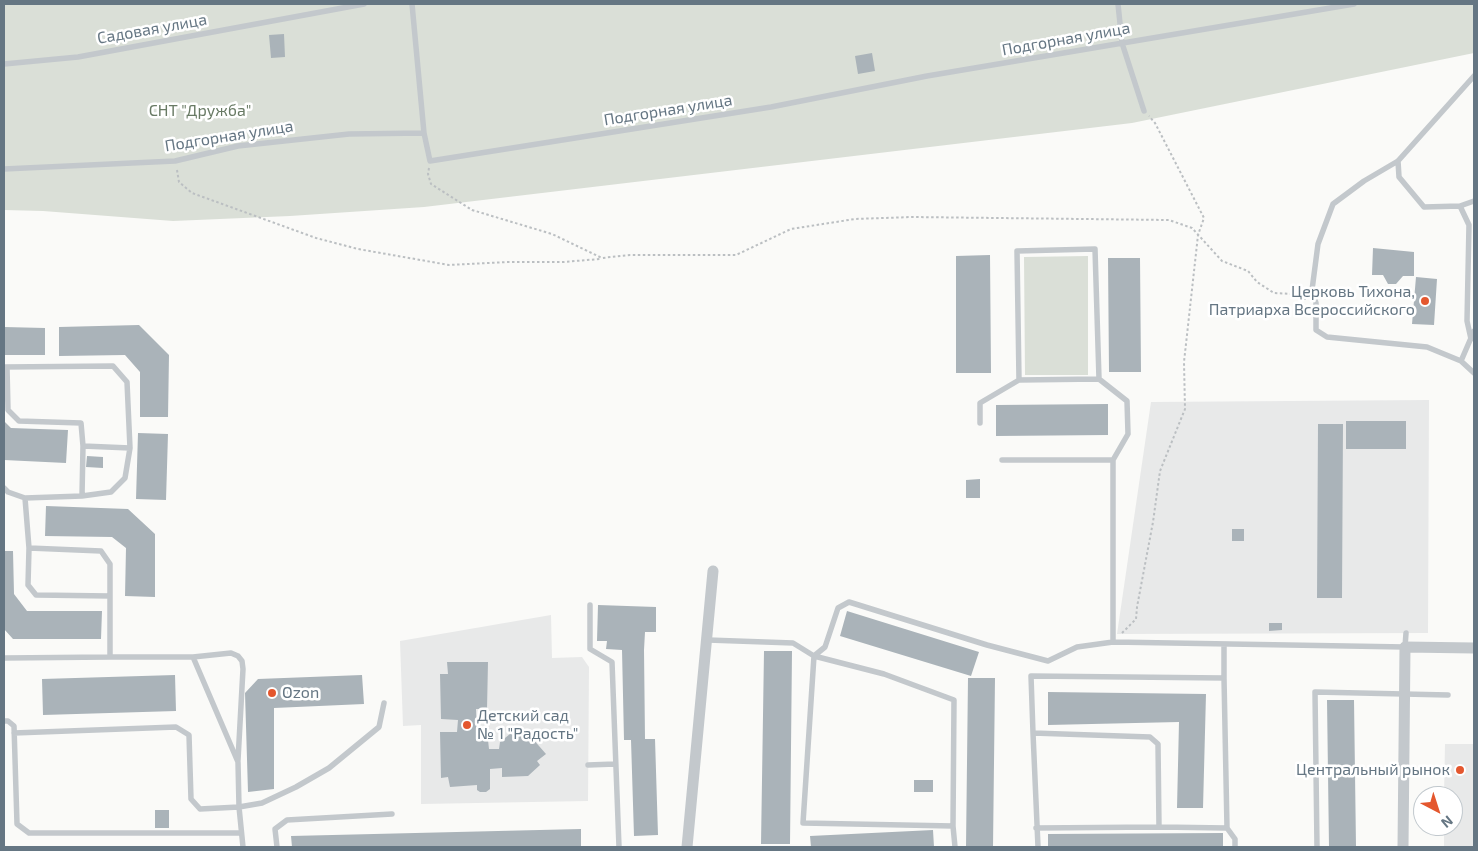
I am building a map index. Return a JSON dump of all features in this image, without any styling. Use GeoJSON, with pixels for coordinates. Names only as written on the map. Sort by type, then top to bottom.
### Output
{"type":"FeatureCollection","features":[{"type":"Feature","properties":{"kind":"street"},"geometry":{"type":"LineString","coordinates":[[687,847],[713,571]]}},
{"type":"Feature","properties":{"kind":"street"},"geometry":{"type":"LineString","coordinates":[[1403,847],[1405,647],[1474,648]]}},
{"type":"Feature","properties":{"kind":"lane","name":"Садовая улица"},"geometry":{"type":"LineString","coordinates":[[4,64],[78,57],[364,4]]}},
{"type":"Feature","properties":{"kind":"lane"},"geometry":{"type":"LineString","coordinates":[[412,4],[424,133],[430,161]]}},
{"type":"Feature","properties":{"kind":"lane"},"geometry":{"type":"LineString","coordinates":[[1118,4],[1122,43],[1144,111]]}},
{"type":"Feature","properties":{"kind":"lane","name":"Подгорная улица"},"geometry":{"type":"LineString","coordinates":[[430,161],[761,109],[927,76],[1354,4]]}},
{"type":"Feature","properties":{"kind":"lane"},"geometry":{"type":"LineString","coordinates":[[1474,76],[1398,162],[1364,181],[1333,204],[1318,244],[1312,290],[1316,303],[1316,330],[1327,337],[1428,347],[1461,361],[1474,373]]}},
{"type":"Feature","properties":{"kind":"lane","name":"Подгорная улица"},"geometry":{"type":"LineString","coordinates":[[4,169],[175,161],[238,146],[348,134],[424,133]]}},
{"type":"Feature","properties":{"kind":"lane"},"geometry":{"type":"LineString","coordinates":[[1398,162],[1399,177],[1424,207],[1460,206],[1474,201]]}},
{"type":"Feature","properties":{"kind":"lane"},"geometry":{"type":"LineString","coordinates":[[1460,206],[1469,225],[1467,321],[1471,339]]}},
{"type":"Feature","properties":{"kind":"lane"},"geometry":{"type":"LineString","coordinates":[[1019,380],[1018,251],[1096,249],[1099,379]]}},
{"type":"Feature","properties":{"kind":"lane"},"geometry":{"type":"LineString","coordinates":[[1461,361],[1474,332]]}},
{"type":"Feature","properties":{"kind":"lane"},"geometry":{"type":"LineString","coordinates":[[4,488],[8,492],[25,498],[82,496],[111,492],[125,478],[130,448],[127,382],[113,366],[5,367],[8,410],[19,421],[81,423],[83,446],[82,496]]}},
{"type":"Feature","properties":{"kind":"lane"},"geometry":{"type":"LineString","coordinates":[[980,423],[980,403],[1019,380],[1099,379],[1127,401],[1128,434],[1113,460],[1113,642]]}},
{"type":"Feature","properties":{"kind":"lane"},"geometry":{"type":"LineString","coordinates":[[83,446],[130,448]]}},
{"type":"Feature","properties":{"kind":"lane"},"geometry":{"type":"LineString","coordinates":[[1002,460],[1113,460]]}},
{"type":"Feature","properties":{"kind":"lane"},"geometry":{"type":"LineString","coordinates":[[25,498],[29,548],[28,585],[36,595],[110,596]]}},
{"type":"Feature","properties":{"kind":"lane"},"geometry":{"type":"LineString","coordinates":[[29,548],[101,551],[110,564],[110,657]]}},
{"type":"Feature","properties":{"kind":"lane"},"geometry":{"type":"LineString","coordinates":[[954,826],[803,823],[814,656],[825,647],[838,608],[849,602],[987,645],[1048,661],[1077,647],[1113,642],[1405,647],[1406,633]]}},
{"type":"Feature","properties":{"kind":"lane"},"geometry":{"type":"LineString","coordinates":[[590,605],[590,649],[612,662],[618,847]]}},
{"type":"Feature","properties":{"kind":"lane"},"geometry":{"type":"LineString","coordinates":[[708,640],[793,643],[814,656],[884,674],[954,700],[955,847]]}},
{"type":"Feature","properties":{"kind":"lane"},"geometry":{"type":"LineString","coordinates":[[1224,645],[1227,828],[1235,839],[1235,847]]}},
{"type":"Feature","properties":{"kind":"lane"},"geometry":{"type":"LineString","coordinates":[[4,658],[193,657],[232,653],[238,656],[242,660],[243,669],[238,762],[239,807],[243,847]]}},
{"type":"Feature","properties":{"kind":"lane"},"geometry":{"type":"LineString","coordinates":[[193,657],[238,762]]}},
{"type":"Feature","properties":{"kind":"lane"},"geometry":{"type":"LineString","coordinates":[[1038,847],[1031,676],[1224,678]]}},
{"type":"Feature","properties":{"kind":"lane"},"geometry":{"type":"LineString","coordinates":[[1318,847],[1315,692],[1448,695]]}},
{"type":"Feature","properties":{"kind":"lane"},"geometry":{"type":"LineString","coordinates":[[14,733],[176,727],[189,735],[192,799],[200,809],[239,807],[262,803],[296,787],[329,768],[379,727],[384,703]]}},
{"type":"Feature","properties":{"kind":"lane"},"geometry":{"type":"LineString","coordinates":[[4,721],[8,721],[14,726],[17,824],[29,833],[241,833]]}},
{"type":"Feature","properties":{"kind":"lane"},"geometry":{"type":"LineString","coordinates":[[1033,732],[1150,737],[1158,744],[1159,826]]}},
{"type":"Feature","properties":{"kind":"lane"},"geometry":{"type":"LineString","coordinates":[[588,765],[615,764]]}},
{"type":"Feature","properties":{"kind":"lane"},"geometry":{"type":"LineString","coordinates":[[277,847],[275,829],[286,820],[392,814]]}},
{"type":"Feature","properties":{"kind":"lane"},"geometry":{"type":"LineString","coordinates":[[1036,828],[1159,826],[1227,828]]}},
{"type":"Feature","properties":{"kind":"path"},"geometry":{"type":"LineString","coordinates":[[1113,642],[1136,619],[1160,471],[1185,409],[1184,362],[1198,235],[1204,218],[1155,123],[1144,111]]}},
{"type":"Feature","properties":{"kind":"path"},"geometry":{"type":"LineString","coordinates":[[175,161],[179,182],[192,193],[307,235],[358,248],[449,265],[562,262],[630,255],[736,255],[791,229],[854,219],[1169,220],[1192,228],[1222,261],[1248,271],[1257,282],[1274,294],[1292,294],[1316,303]]}},
{"type":"Feature","properties":{"kind":"path"},"geometry":{"type":"LineString","coordinates":[[430,161],[428,174],[432,184],[472,210],[552,234],[602,258]]}},
{"type":"Feature","properties":{"kind":"shaded area"},"geometry":{"type":"Polygon","coordinates":[[[1429,400],[1428,633],[1117,634],[1151,402],[1429,400]]]}},
{"type":"Feature","properties":{"kind":"shaded area"},"geometry":{"type":"Polygon","coordinates":[[[551,615],[552,658],[582,657],[589,667],[588,801],[421,804],[421,725],[403,726],[400,641],[551,615]]]}},
{"type":"Feature","properties":{"kind":"shaded area","name":"Центральный рынок"},"geometry":{"type":"Polygon","coordinates":[[[1445,744],[1474,744],[1474,847],[1444,847],[1444,836],[1463,836],[1463,786],[1444,786],[1445,744]]]}},
{"type":"Feature","properties":{"kind":"green space","name":"СНТ \"Дружба\""},"geometry":{"type":"Polygon","coordinates":[[[4,4],[1474,4],[1474,53],[1132,123],[424,207],[290,216],[173,221],[43,211],[4,210],[4,4]]]}},
{"type":"Feature","properties":{"kind":"green space"},"geometry":{"type":"Polygon","coordinates":[[[1088,256],[1088,375],[1025,375],[1024,257],[1088,256]]]}},
{"type":"Feature","properties":{"kind":"building"},"geometry":{"type":"Polygon","coordinates":[[[284,34],[285,57],[271,58],[269,35],[284,34]]]}},
{"type":"Feature","properties":{"kind":"building"},"geometry":{"type":"Polygon","coordinates":[[[872,53],[875,71],[858,74],[855,56],[872,53]]]}},
{"type":"Feature","properties":{"kind":"building"},"geometry":{"type":"Polygon","coordinates":[[[1373,248],[1414,252],[1414,276],[1403,276],[1396,284],[1388,284],[1383,275],[1372,275],[1373,248]]]}},
{"type":"Feature","properties":{"kind":"building"},"geometry":{"type":"Polygon","coordinates":[[[990,255],[991,373],[956,373],[956,256],[990,255]]]}},
{"type":"Feature","properties":{"kind":"building"},"geometry":{"type":"Polygon","coordinates":[[[1108,258],[1140,258],[1141,372],[1109,372],[1108,258]]]}},
{"type":"Feature","properties":{"kind":"building","name":"Церковь Тихона, Патриарха Всероссийского"},"geometry":{"type":"Polygon","coordinates":[[[1416,277],[1437,279],[1434,325],[1412,324],[1416,277]]]}},
{"type":"Feature","properties":{"kind":"building"},"geometry":{"type":"Polygon","coordinates":[[[139,325],[169,355],[168,417],[140,417],[140,372],[125,355],[59,356],[59,327],[139,325]]]}},
{"type":"Feature","properties":{"kind":"building"},"geometry":{"type":"Polygon","coordinates":[[[4,327],[45,328],[45,355],[4,355],[4,327]]]}},
{"type":"Feature","properties":{"kind":"building"},"geometry":{"type":"Polygon","coordinates":[[[1108,404],[1108,435],[996,436],[996,405],[1108,404]]]}},
{"type":"Feature","properties":{"kind":"building"},"geometry":{"type":"Polygon","coordinates":[[[4,421],[11,428],[68,430],[66,463],[4,460],[4,421]]]}},
{"type":"Feature","properties":{"kind":"building"},"geometry":{"type":"Polygon","coordinates":[[[1346,421],[1406,421],[1406,449],[1346,449],[1346,421]]]}},
{"type":"Feature","properties":{"kind":"building"},"geometry":{"type":"Polygon","coordinates":[[[1318,424],[1343,424],[1342,598],[1317,598],[1318,424]]]}},
{"type":"Feature","properties":{"kind":"building"},"geometry":{"type":"Polygon","coordinates":[[[138,433],[168,434],[166,500],[136,499],[138,433]]]}},
{"type":"Feature","properties":{"kind":"building"},"geometry":{"type":"Polygon","coordinates":[[[87,456],[103,457],[103,468],[86,467],[87,456]]]}},
{"type":"Feature","properties":{"kind":"building"},"geometry":{"type":"Polygon","coordinates":[[[980,479],[980,498],[966,498],[966,480],[980,479]]]}},
{"type":"Feature","properties":{"kind":"building"},"geometry":{"type":"Polygon","coordinates":[[[46,506],[128,509],[155,534],[155,597],[125,596],[126,548],[112,537],[45,536],[46,506]]]}},
{"type":"Feature","properties":{"kind":"building"},"geometry":{"type":"Polygon","coordinates":[[[1232,529],[1244,529],[1244,541],[1232,541],[1232,529]]]}},
{"type":"Feature","properties":{"kind":"building"},"geometry":{"type":"Polygon","coordinates":[[[4,551],[13,551],[14,594],[27,611],[102,611],[101,639],[13,639],[4,629],[4,551]]]}},
{"type":"Feature","properties":{"kind":"building"},"geometry":{"type":"Polygon","coordinates":[[[598,605],[656,607],[656,632],[645,632],[644,650],[645,739],[655,739],[658,835],[634,836],[631,740],[624,740],[622,650],[606,649],[607,641],[597,641],[598,605]]]}},
{"type":"Feature","properties":{"kind":"building"},"geometry":{"type":"Polygon","coordinates":[[[847,611],[979,652],[971,676],[840,636],[847,611]]]}},
{"type":"Feature","properties":{"kind":"building"},"geometry":{"type":"Polygon","coordinates":[[[1269,623],[1282,623],[1282,630],[1269,631],[1269,623]]]}},
{"type":"Feature","properties":{"kind":"building"},"geometry":{"type":"Polygon","coordinates":[[[764,651],[792,651],[790,844],[761,844],[764,651]]]}},
{"type":"Feature","properties":{"kind":"building","name":"Детский сад № 1 \"Радость\""},"geometry":{"type":"Polygon","coordinates":[[[447,662],[488,662],[487,709],[476,709],[477,740],[488,740],[489,749],[499,749],[500,742],[510,734],[517,736],[525,730],[546,754],[537,761],[540,765],[528,776],[502,777],[502,768],[490,769],[490,789],[486,792],[477,790],[477,785],[450,787],[448,777],[441,778],[440,732],[457,732],[458,720],[441,719],[440,674],[448,674],[447,662]]]}},
{"type":"Feature","properties":{"kind":"building"},"geometry":{"type":"Polygon","coordinates":[[[175,675],[176,711],[43,715],[42,679],[175,675]]]}},
{"type":"Feature","properties":{"kind":"building"},"geometry":{"type":"Polygon","coordinates":[[[362,675],[364,704],[274,708],[274,789],[248,792],[245,693],[258,679],[362,675]]]}},
{"type":"Feature","properties":{"kind":"building"},"geometry":{"type":"Polygon","coordinates":[[[968,678],[995,678],[993,847],[966,847],[968,678]]]}},
{"type":"Feature","properties":{"kind":"building"},"geometry":{"type":"Polygon","coordinates":[[[1048,692],[1206,694],[1203,808],[1177,808],[1179,722],[1048,725],[1048,692]]]}},
{"type":"Feature","properties":{"kind":"building"},"geometry":{"type":"Polygon","coordinates":[[[1327,700],[1354,700],[1356,847],[1329,847],[1327,700]]]}},
{"type":"Feature","properties":{"kind":"building"},"geometry":{"type":"Polygon","coordinates":[[[914,780],[933,780],[933,792],[914,792],[914,780]]]}},
{"type":"Feature","properties":{"kind":"building"},"geometry":{"type":"Polygon","coordinates":[[[155,810],[169,810],[169,828],[155,828],[155,810]]]}},
{"type":"Feature","properties":{"kind":"building"},"geometry":{"type":"Polygon","coordinates":[[[581,829],[581,847],[292,847],[291,836],[581,829]]]}},
{"type":"Feature","properties":{"kind":"building"},"geometry":{"type":"Polygon","coordinates":[[[933,830],[934,847],[811,847],[810,836],[933,830]]]}},
{"type":"Feature","properties":{"kind":"building"},"geometry":{"type":"Polygon","coordinates":[[[1223,833],[1223,847],[1048,847],[1048,834],[1223,833]]]}},
{"type":"Feature","properties":{"kind":"place","name":"Церковь Тихона, Патриарха Всероссийского"},"geometry":{"type":"Point","coordinates":[1425,301]}},
{"type":"Feature","properties":{"kind":"place","name":"Ozon"},"geometry":{"type":"Point","coordinates":[272,693]}},
{"type":"Feature","properties":{"kind":"place","name":"Детский сад № 1 \"Радость\""},"geometry":{"type":"Point","coordinates":[467,725]}},
{"type":"Feature","properties":{"kind":"place","name":"Центральный рынок"},"geometry":{"type":"Point","coordinates":[1460,770]}}]}
